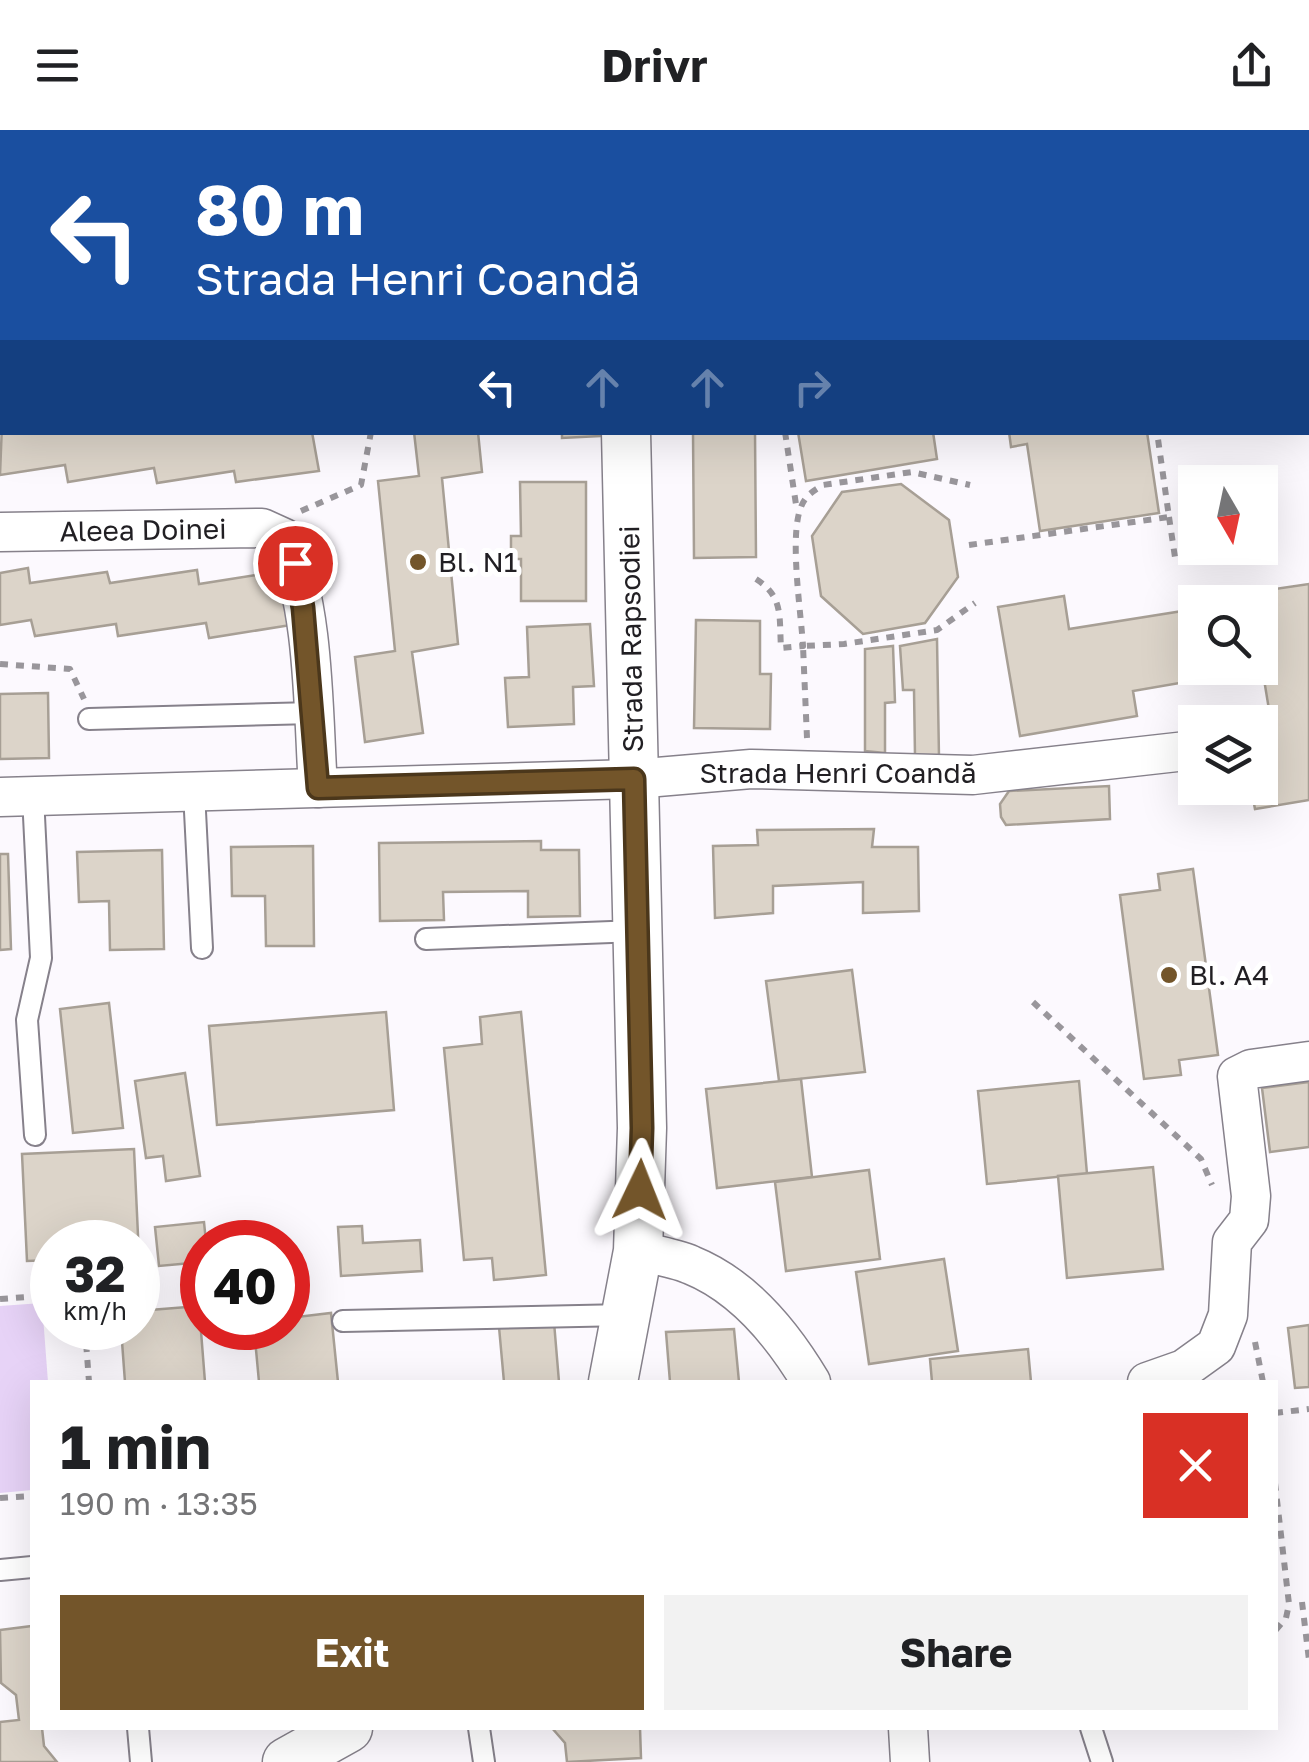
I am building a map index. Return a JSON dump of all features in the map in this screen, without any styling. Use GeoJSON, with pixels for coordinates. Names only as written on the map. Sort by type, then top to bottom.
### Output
{"type":"FeatureCollection","features":[{"type":"Feature","properties":{"kind":"street","name":"Strada Rapsodiei"},"geometry":{"type":"LineString","coordinates":[[613,1380],[638,1251],[642,1128],[626,435]]}},
{"type":"Feature","properties":{"kind":"street","name":"Aleea Doinei"},"geometry":{"type":"LineString","coordinates":[[0,532],[262,528],[284,538],[295,563],[303,608],[318,788]]}},
{"type":"Feature","properties":{"kind":"street","name":"Strada Henri Coandă"},"geometry":{"type":"LineString","coordinates":[[16,797],[634,779],[750,769],[973,776],[1178,752]]}},
{"type":"Feature","properties":{"kind":"street"},"geometry":{"type":"LineString","coordinates":[[1154,1380],[1184,1369],[1216,1346],[1228,1314],[1232,1242],[1249,1220],[1238,1076],[1251,1068],[1309,1060]]}},
{"type":"Feature","properties":{"kind":"street"},"geometry":{"type":"LineString","coordinates":[[638,1251],[692,1265],[742,1296],[793,1352],[809,1380]]}},
{"type":"Feature","properties":{"kind":"street"},"geometry":{"type":"LineString","coordinates":[[287,1762],[344,1730]]}},
{"type":"Feature","properties":{"kind":"street"},"geometry":{"type":"LineString","coordinates":[[908,1730],[910,1762]]}},
{"type":"Feature","properties":{"kind":"lane"},"geometry":{"type":"LineString","coordinates":[[89,719],[313,713]]}},
{"type":"Feature","properties":{"kind":"lane"},"geometry":{"type":"LineString","coordinates":[[194,792],[202,948]]}},
{"type":"Feature","properties":{"kind":"lane"},"geometry":{"type":"LineString","coordinates":[[16,797],[41,958],[26,1020],[36,1135]]}},
{"type":"Feature","properties":{"kind":"lane"},"geometry":{"type":"LineString","coordinates":[[426,939],[637,930]]}},
{"type":"Feature","properties":{"kind":"lane"},"geometry":{"type":"LineString","coordinates":[[343,1321],[628,1315]]}},
{"type":"Feature","properties":{"kind":"lane"},"geometry":{"type":"LineString","coordinates":[[0,1570],[30,1567]]}},
{"type":"Feature","properties":{"kind":"lane"},"geometry":{"type":"LineString","coordinates":[[138,1730],[141,1762]]}},
{"type":"Feature","properties":{"kind":"lane"},"geometry":{"type":"LineString","coordinates":[[479,1730],[484,1762]]}},
{"type":"Feature","properties":{"kind":"lane"},"geometry":{"type":"LineString","coordinates":[[1091,1730],[1102,1762]]}},
{"type":"Feature","properties":{"kind":"path"},"geometry":{"type":"LineString","coordinates":[[262,528],[361,485],[370,435]]}},
{"type":"Feature","properties":{"kind":"path"},"geometry":{"type":"LineString","coordinates":[[786,435],[798,518],[809,773]]}},
{"type":"Feature","properties":{"kind":"path"},"geometry":{"type":"LineString","coordinates":[[1157,435],[1176,564]]}},
{"type":"Feature","properties":{"kind":"path"},"geometry":{"type":"LineString","coordinates":[[798,518],[811,492],[823,485],[912,472],[970,485]]}},
{"type":"Feature","properties":{"kind":"path"},"geometry":{"type":"LineString","coordinates":[[969,545],[1168,517]]}},
{"type":"Feature","properties":{"kind":"path"},"geometry":{"type":"LineString","coordinates":[[756,579],[772,590],[778,606],[781,648],[844,644],[936,630],[974,603]]}},
{"type":"Feature","properties":{"kind":"path"},"geometry":{"type":"LineString","coordinates":[[0,664],[70,669],[80,684],[89,719]]}},
{"type":"Feature","properties":{"kind":"path"},"geometry":{"type":"LineString","coordinates":[[1033,1002],[1201,1159],[1232,1242]]}},
{"type":"Feature","properties":{"kind":"path"},"geometry":{"type":"LineString","coordinates":[[0,1299],[30,1297]]}},
{"type":"Feature","properties":{"kind":"path"},"geometry":{"type":"LineString","coordinates":[[87,1350],[89,1380]]}},
{"type":"Feature","properties":{"kind":"path"},"geometry":{"type":"LineString","coordinates":[[1278,1413],[1309,1409]]}},
{"type":"Feature","properties":{"kind":"path"},"geometry":{"type":"LineString","coordinates":[[0,1498],[30,1496]]}},
{"type":"Feature","properties":{"kind":"path"},"geometry":{"type":"LineString","coordinates":[[1278,1509],[1289,1604],[1286,1618],[1278,1627]]}},
{"type":"Feature","properties":{"kind":"path"},"geometry":{"type":"LineString","coordinates":[[1289,1604],[1306,1602],[1309,1660]]}},
{"type":"Feature","properties":{"kind":"shaded area"},"geometry":{"type":"Polygon","coordinates":[[[30,1304],[30,1350],[46,1350],[48,1380],[30,1380],[30,1490],[0,1493],[0,1306],[30,1304]]]}},
{"type":"Feature","properties":{"kind":"building"},"geometry":{"type":"Polygon","coordinates":[[[2,435],[313,435],[319,471],[236,482],[234,471],[157,483],[154,468],[68,482],[65,465],[0,475],[2,435]]]}},
{"type":"Feature","properties":{"kind":"building","name":"Bl. N1"},"geometry":{"type":"Polygon","coordinates":[[[414,435],[478,435],[482,472],[442,478],[458,644],[412,652],[423,733],[365,742],[355,657],[395,651],[378,481],[419,476],[414,435]]]}},
{"type":"Feature","properties":{"kind":"building"},"geometry":{"type":"Polygon","coordinates":[[[562,435],[600,435],[600,436],[562,435]]]}},
{"type":"Feature","properties":{"kind":"building"},"geometry":{"type":"Polygon","coordinates":[[[693,435],[755,435],[756,557],[694,558],[693,435]]]}},
{"type":"Feature","properties":{"kind":"building"},"geometry":{"type":"Polygon","coordinates":[[[798,435],[933,435],[937,459],[806,481],[798,435]]]}},
{"type":"Feature","properties":{"kind":"building"},"geometry":{"type":"Polygon","coordinates":[[[1009,435],[1147,435],[1159,513],[1040,531],[1027,444],[1011,447],[1009,435]]]}},
{"type":"Feature","properties":{"kind":"building"},"geometry":{"type":"Polygon","coordinates":[[[520,482],[586,482],[586,601],[521,601],[521,559],[511,559],[511,536],[521,536],[520,482]]]}},
{"type":"Feature","properties":{"kind":"building"},"geometry":{"type":"Polygon","coordinates":[[[901,484],[949,520],[958,577],[925,623],[863,634],[821,596],[812,536],[842,492],[901,484]]]}},
{"type":"Feature","properties":{"kind":"building"},"geometry":{"type":"Polygon","coordinates":[[[28,568],[30,583],[107,572],[110,583],[197,570],[199,584],[281,571],[291,625],[209,638],[206,623],[118,636],[116,624],[35,636],[31,620],[0,625],[0,573],[28,568]]]}},
{"type":"Feature","properties":{"kind":"building"},"geometry":{"type":"Polygon","coordinates":[[[1309,584],[1309,800],[1255,809],[1254,805],[1278,805],[1278,705],[1268,705],[1265,685],[1278,685],[1278,589],[1309,584]]]}},
{"type":"Feature","properties":{"kind":"building"},"geometry":{"type":"Polygon","coordinates":[[[1064,596],[1069,629],[1178,612],[1178,683],[1133,691],[1137,716],[1020,736],[998,607],[1064,596]]]}},
{"type":"Feature","properties":{"kind":"building"},"geometry":{"type":"Polygon","coordinates":[[[696,620],[760,621],[760,674],[771,674],[770,729],[694,728],[696,620]]]}},
{"type":"Feature","properties":{"kind":"building"},"geometry":{"type":"Polygon","coordinates":[[[590,624],[594,686],[573,687],[574,724],[508,727],[505,678],[529,677],[527,627],[590,624]]]}},
{"type":"Feature","properties":{"kind":"building"},"geometry":{"type":"Polygon","coordinates":[[[937,639],[939,757],[915,756],[914,690],[903,690],[900,646],[937,639]]]}},
{"type":"Feature","properties":{"kind":"building"},"geometry":{"type":"Polygon","coordinates":[[[893,646],[895,702],[885,703],[885,753],[865,751],[865,649],[893,646]]]}},
{"type":"Feature","properties":{"kind":"building"},"geometry":{"type":"Polygon","coordinates":[[[48,693],[49,758],[0,759],[0,694],[48,693]]]}},
{"type":"Feature","properties":{"kind":"building"},"geometry":{"type":"Polygon","coordinates":[[[1109,786],[1110,819],[1006,825],[1001,817],[1000,804],[1009,791],[1109,786]]]}},
{"type":"Feature","properties":{"kind":"building"},"geometry":{"type":"Polygon","coordinates":[[[874,829],[872,847],[918,847],[919,911],[863,913],[863,882],[773,886],[773,913],[715,918],[713,846],[758,845],[757,830],[874,829]]]}},
{"type":"Feature","properties":{"kind":"building"},"geometry":{"type":"Polygon","coordinates":[[[541,841],[541,850],[579,850],[580,916],[528,917],[528,891],[443,892],[444,920],[380,921],[379,843],[541,841]]]}},
{"type":"Feature","properties":{"kind":"building"},"geometry":{"type":"Polygon","coordinates":[[[313,846],[314,946],[266,946],[265,896],[232,896],[231,847],[313,846]]]}},
{"type":"Feature","properties":{"kind":"building"},"geometry":{"type":"Polygon","coordinates":[[[162,850],[164,949],[110,950],[109,901],[79,902],[77,852],[162,850]]]}},
{"type":"Feature","properties":{"kind":"building"},"geometry":{"type":"Polygon","coordinates":[[[0,854],[8,854],[11,949],[0,950],[0,854]]]}},
{"type":"Feature","properties":{"kind":"building","name":"Bl. A4"},"geometry":{"type":"Polygon","coordinates":[[[1193,869],[1218,1055],[1179,1060],[1181,1075],[1144,1079],[1120,895],[1160,890],[1158,874],[1193,869]]]}},
{"type":"Feature","properties":{"kind":"building"},"geometry":{"type":"Polygon","coordinates":[[[852,970],[865,1072],[779,1081],[766,981],[852,970]]]}},
{"type":"Feature","properties":{"kind":"building"},"geometry":{"type":"Polygon","coordinates":[[[109,1003],[123,1128],[73,1133],[60,1009],[109,1003]]]}},
{"type":"Feature","properties":{"kind":"building"},"geometry":{"type":"Polygon","coordinates":[[[386,1012],[394,1110],[217,1125],[209,1026],[386,1012]]]}},
{"type":"Feature","properties":{"kind":"building"},"geometry":{"type":"Polygon","coordinates":[[[521,1012],[546,1275],[494,1280],[492,1258],[464,1260],[444,1048],[482,1044],[480,1017],[521,1012]]]}},
{"type":"Feature","properties":{"kind":"building"},"geometry":{"type":"Polygon","coordinates":[[[185,1073],[200,1176],[166,1181],[163,1156],[146,1158],[135,1081],[185,1073]]]}},
{"type":"Feature","properties":{"kind":"building"},"geometry":{"type":"Polygon","coordinates":[[[801,1079],[812,1177],[717,1188],[706,1089],[801,1079]]]}},
{"type":"Feature","properties":{"kind":"building"},"geometry":{"type":"Polygon","coordinates":[[[1079,1081],[1087,1174],[987,1184],[978,1091],[1079,1081]]]}},
{"type":"Feature","properties":{"kind":"building"},"geometry":{"type":"Polygon","coordinates":[[[1309,1082],[1309,1147],[1270,1152],[1262,1088],[1309,1082]]]}},
{"type":"Feature","properties":{"kind":"building"},"geometry":{"type":"Polygon","coordinates":[[[134,1149],[137,1220],[30,1220],[27,1261],[22,1154],[134,1149]]]}},
{"type":"Feature","properties":{"kind":"building"},"geometry":{"type":"Polygon","coordinates":[[[1153,1167],[1163,1269],[1067,1278],[1058,1176],[1153,1167]]]}},
{"type":"Feature","properties":{"kind":"building"},"geometry":{"type":"Polygon","coordinates":[[[869,1170],[880,1259],[786,1271],[775,1182],[869,1170]]]}},
{"type":"Feature","properties":{"kind":"building"},"geometry":{"type":"Polygon","coordinates":[[[180,1224],[180,1264],[160,1266],[160,1226],[180,1224]]]}},
{"type":"Feature","properties":{"kind":"building"},"geometry":{"type":"Polygon","coordinates":[[[362,1226],[363,1243],[420,1240],[422,1271],[341,1276],[338,1227],[362,1226]]]}},
{"type":"Feature","properties":{"kind":"building"},"geometry":{"type":"Polygon","coordinates":[[[944,1259],[958,1351],[869,1364],[856,1272],[944,1259]]]}},
{"type":"Feature","properties":{"kind":"building"},"geometry":{"type":"Polygon","coordinates":[[[180,1308],[180,1350],[202,1350],[205,1380],[125,1380],[123,1350],[160,1350],[160,1309],[180,1308]]]}},
{"type":"Feature","properties":{"kind":"building"},"geometry":{"type":"Polygon","coordinates":[[[331,1313],[338,1380],[259,1380],[256,1350],[310,1350],[310,1315],[331,1313]]]}},
{"type":"Feature","properties":{"kind":"building"},"geometry":{"type":"Polygon","coordinates":[[[554,1322],[559,1380],[504,1380],[499,1327],[554,1322]]]}},
{"type":"Feature","properties":{"kind":"building"},"geometry":{"type":"Polygon","coordinates":[[[1309,1325],[1309,1387],[1295,1388],[1288,1328],[1309,1325]]]}},
{"type":"Feature","properties":{"kind":"building"},"geometry":{"type":"Polygon","coordinates":[[[734,1329],[739,1380],[670,1380],[666,1332],[734,1329]]]}},
{"type":"Feature","properties":{"kind":"building"},"geometry":{"type":"Polygon","coordinates":[[[1028,1349],[1031,1380],[932,1380],[930,1359],[1028,1349]]]}},
{"type":"Feature","properties":{"kind":"building"},"geometry":{"type":"Polygon","coordinates":[[[30,1626],[30,1730],[42,1730],[44,1746],[57,1762],[0,1762],[0,1722],[19,1720],[16,1695],[1,1683],[0,1630],[30,1626]]]}},
{"type":"Feature","properties":{"kind":"building"},"geometry":{"type":"Polygon","coordinates":[[[554,1730],[640,1730],[641,1758],[567,1762],[565,1743],[554,1730]]]}},
{"type":"Feature","properties":{"kind":"place","name":"Bl. N1"},"geometry":{"type":"Point","coordinates":[418,562]}},
{"type":"Feature","properties":{"kind":"place","name":"Bl. A4"},"geometry":{"type":"Point","coordinates":[1169,975]}},
{"type":"Feature","properties":{"kind":"route"},"geometry":{"type":"LineString","coordinates":[[295,563],[303,608],[318,788],[634,779],[640,1190]]}}]}
